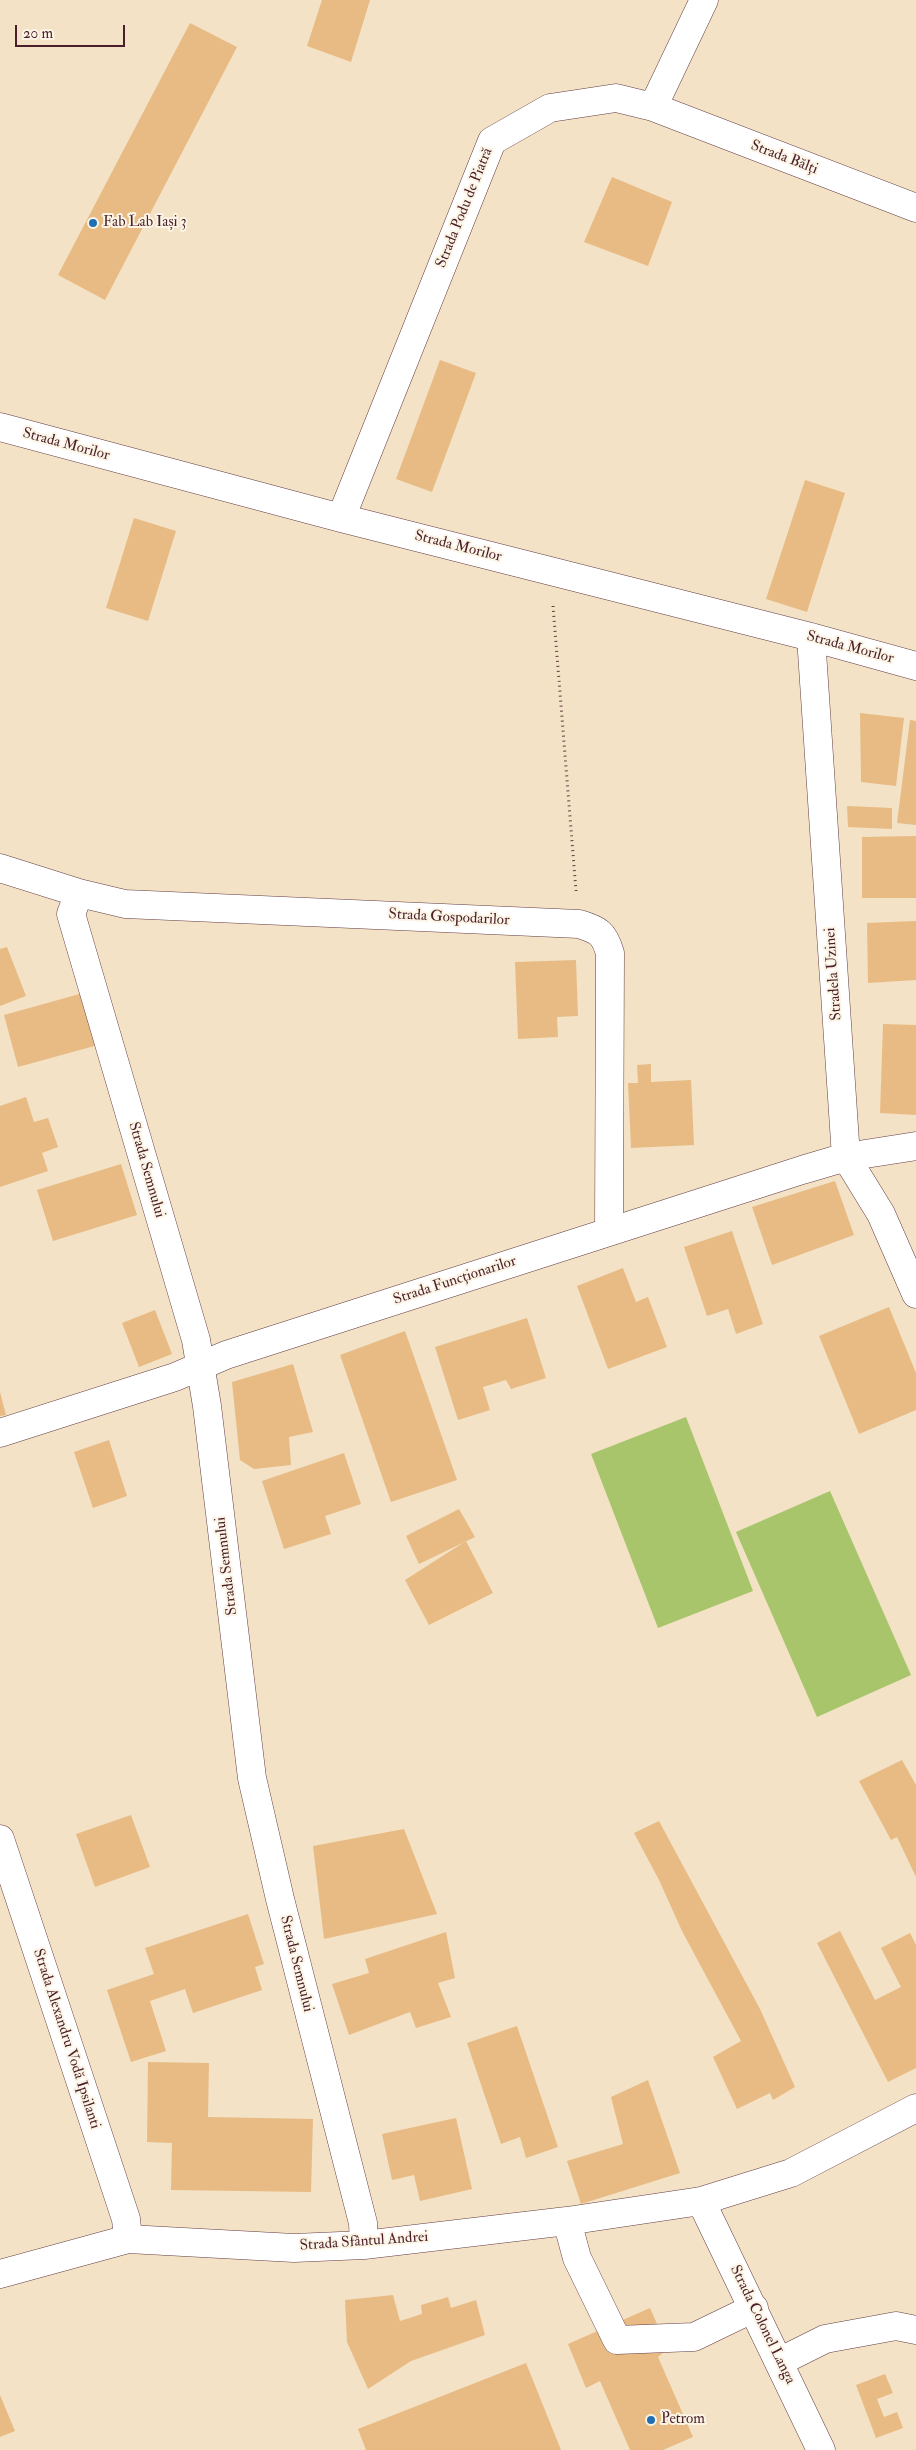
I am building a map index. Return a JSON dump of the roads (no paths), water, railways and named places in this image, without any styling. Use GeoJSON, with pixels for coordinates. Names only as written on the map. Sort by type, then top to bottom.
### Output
{"type":"FeatureCollection","features":[{"type":"Feature","properties":{"kind":"street"},"geometry":{"type":"LineString","coordinates":[[654,107],[704,0]]}},
{"type":"Feature","properties":{"kind":"street","name":"Strada Podu de Piatră"},"geometry":{"type":"LineString","coordinates":[[341,518],[492,141],[550,108],[616,98],[654,107]]}},
{"type":"Feature","properties":{"kind":"street","name":"Strada Bălți"},"geometry":{"type":"LineString","coordinates":[[654,107],[916,208]]}},
{"type":"Feature","properties":{"kind":"street","name":"Strada Morilor"},"geometry":{"type":"LineString","coordinates":[[0,427],[341,518],[811,637],[916,666]]}},
{"type":"Feature","properties":{"kind":"street","name":"Stradela Uzinei"},"geometry":{"type":"LineString","coordinates":[[811,637],[846,1157],[881,1214],[916,1294]]}},
{"type":"Feature","properties":{"kind":"street","name":"Strada Gospodarilor"},"geometry":{"type":"LineString","coordinates":[[0,868],[79,893],[125,904],[579,924],[595,929],[606,939],[610,953],[609,1231]]}},
{"type":"Feature","properties":{"kind":"street","name":"Strada Semnului"},"geometry":{"type":"LineString","coordinates":[[79,893],[71,914],[196,1340],[208,1406],[252,1778],[280,1898],[363,2223],[364,2245]]}},
{"type":"Feature","properties":{"kind":"street","name":"Strada Funcționarilor"},"geometry":{"type":"LineString","coordinates":[[0,1433],[175,1377],[236,1352],[609,1231],[846,1157],[916,1146]]}},
{"type":"Feature","properties":{"kind":"street","name":"Strada Alexandru Vodă Ipsilanti"},"geometry":{"type":"LineString","coordinates":[[0,1839],[126,2219],[128,2239]]}},
{"type":"Feature","properties":{"kind":"street","name":"Strada Sfântul Andrei"},"geometry":{"type":"LineString","coordinates":[[0,2274],[128,2239],[294,2248],[364,2245],[567,2221],[701,2201],[791,2173],[916,2108]]}},
{"type":"Feature","properties":{"kind":"street","name":"Strada Colonel Langa"},"geometry":{"type":"LineString","coordinates":[[701,2201],[821,2450]]}},
{"type":"Feature","properties":{"kind":"street"},"geometry":{"type":"LineString","coordinates":[[567,2221],[577,2258],[617,2340],[694,2337],[754,2308]]}},
{"type":"Feature","properties":{"kind":"street"},"geometry":{"type":"LineString","coordinates":[[779,2362],[825,2338],[896,2326],[916,2330]]}},
{"type":"Feature","properties":{"kind":"place","name":"Fab Lab Iași 3"},"geometry":{"type":"Point","coordinates":[93,223]}},
{"type":"Feature","properties":{"kind":"place","name":"Petrom"},"geometry":{"type":"Point","coordinates":[651,2420]}}]}
